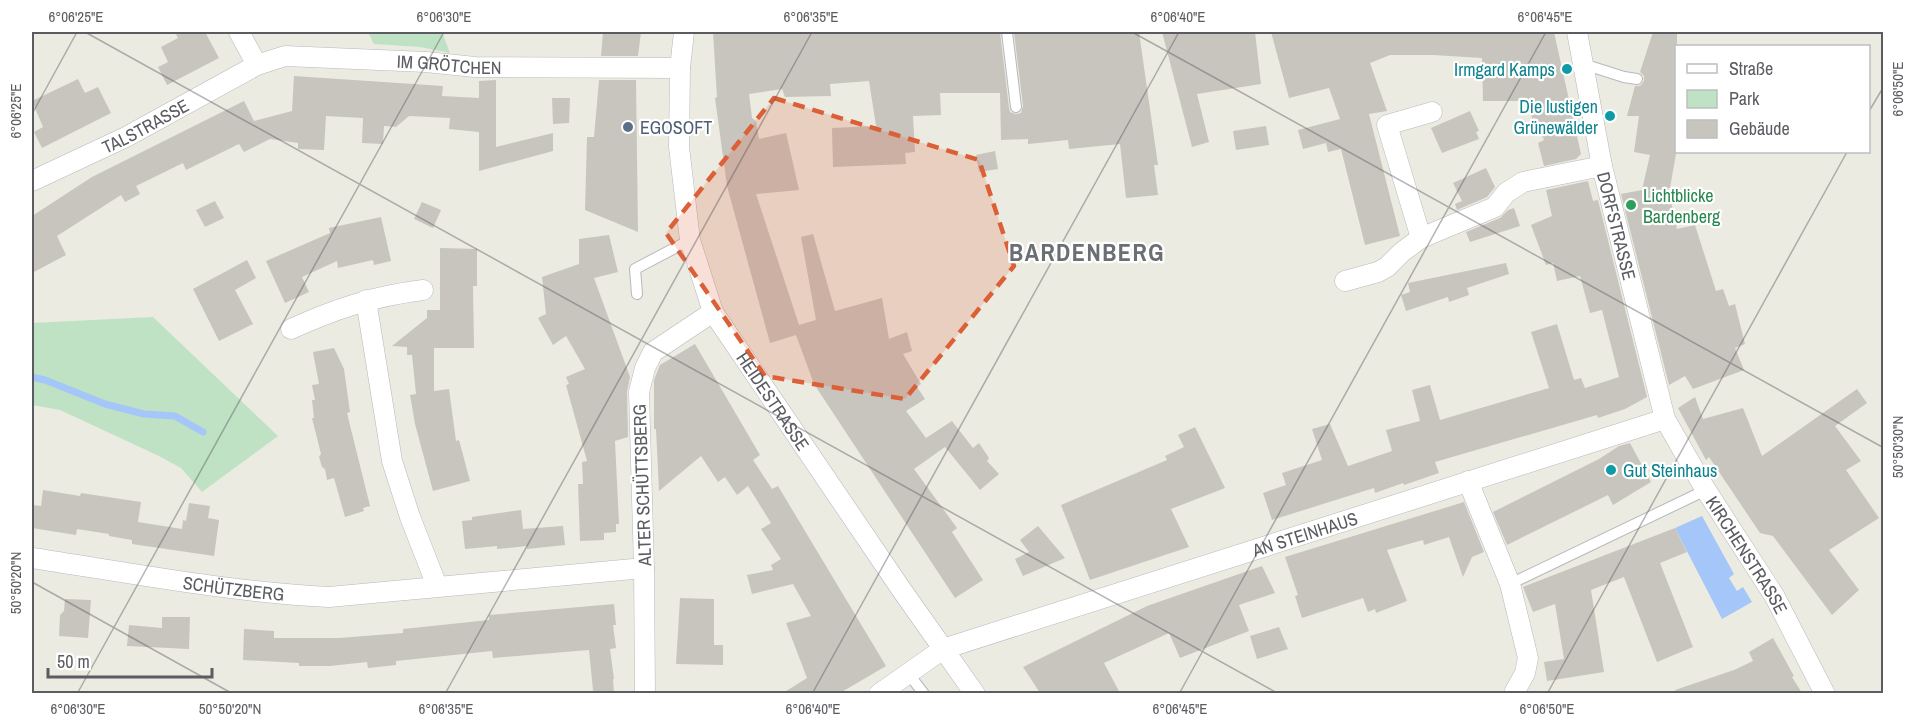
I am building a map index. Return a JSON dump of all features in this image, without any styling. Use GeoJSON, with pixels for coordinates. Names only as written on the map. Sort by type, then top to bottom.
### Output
{"type":"FeatureCollection","features":[{"type":"Feature","properties":{"kind":"street"},"geometry":{"type":"LineString","coordinates":[[239,32],[257,65]]}},
{"type":"Feature","properties":{"kind":"street","name":"HEIDESTRASSE"},"geometry":{"type":"LineString","coordinates":[[684,32],[680,68],[679,147],[690,240],[713,312],[975,693]]}},
{"type":"Feature","properties":{"kind":"street","name":"DORFSTRASSE"},"geometry":{"type":"LineString","coordinates":[[1577,32],[1602,166],[1665,419]]}},
{"type":"Feature","properties":{"kind":"street","name":"IM GRÖTCHEN"},"geometry":{"type":"LineString","coordinates":[[257,65],[285,56],[426,62],[475,67],[680,68]]}},
{"type":"Feature","properties":{"kind":"street","name":"TALSTRASSE"},"geometry":{"type":"LineString","coordinates":[[32,181],[126,138],[257,65]]}},
{"type":"Feature","properties":{"kind":"street"},"geometry":{"type":"LineString","coordinates":[[1420,238],[1386,125],[1432,112]]}},
{"type":"Feature","properties":{"kind":"street"},"geometry":{"type":"LineString","coordinates":[[1345,281],[1378,272],[1420,238],[1495,207],[1506,193],[1523,182],[1602,166]]}},
{"type":"Feature","properties":{"kind":"street"},"geometry":{"type":"LineString","coordinates":[[291,329],[330,311],[366,300],[423,290]]}},
{"type":"Feature","properties":{"kind":"street"},"geometry":{"type":"LineString","coordinates":[[366,300],[392,461],[410,517],[437,586]]}},
{"type":"Feature","properties":{"kind":"street","name":"ALTER SCHÜTTSBERG"},"geometry":{"type":"LineString","coordinates":[[645,693],[639,392],[645,368],[653,352],[713,312]]}},
{"type":"Feature","properties":{"kind":"street","name":"AN STEINHAUS"},"geometry":{"type":"LineString","coordinates":[[879,693],[943,649],[1665,419]]}},
{"type":"Feature","properties":{"kind":"street","name":"KIRCHENSTRASSE"},"geometry":{"type":"LineString","coordinates":[[1665,419],[1706,490],[1775,597],[1825,693]]}},
{"type":"Feature","properties":{"kind":"street"},"geometry":{"type":"LineString","coordinates":[[1468,481],[1510,584],[1528,658],[1525,673],[1515,691]]}},
{"type":"Feature","properties":{"kind":"street","name":"SCHÜTZBERG"},"geometry":{"type":"LineString","coordinates":[[32,558],[288,595],[329,597],[644,568]]}},
{"type":"Feature","properties":{"kind":"lane"},"geometry":{"type":"LineString","coordinates":[[1007,32],[1016,107]]}},
{"type":"Feature","properties":{"kind":"lane"},"geometry":{"type":"LineString","coordinates":[[1583,64],[1637,79]]}},
{"type":"Feature","properties":{"kind":"lane"},"geometry":{"type":"LineString","coordinates":[[637,294],[635,269],[690,240]]}},
{"type":"Feature","properties":{"kind":"lane"},"geometry":{"type":"LineString","coordinates":[[1510,584],[1706,490]]}},
{"type":"Feature","properties":{"kind":"lane"},"geometry":{"type":"LineString","coordinates":[[908,673],[924,693]]}},
{"type":"Feature","properties":{"kind":"highlighted area"},"geometry":{"type":"Polygon","coordinates":[[[774,98],[979,160],[1014,266],[905,399],[765,376],[666,233],[774,98]]]}},
{"type":"Feature","properties":{"kind":"green space"},"geometry":{"type":"Polygon","coordinates":[[[368,32],[442,32],[450,53],[420,47],[374,44],[368,32]]]}},
{"type":"Feature","properties":{"kind":"green space"},"geometry":{"type":"Polygon","coordinates":[[[153,317],[278,436],[202,492],[181,468],[159,456],[60,410],[32,405],[32,323],[153,317]]]}},
{"type":"Feature","properties":{"kind":"water"},"geometry":{"type":"Polygon","coordinates":[[[1702,516],[1734,574],[1729,578],[1737,591],[1743,587],[1752,602],[1722,619],[1675,528],[1702,516]]]}},
{"type":"Feature","properties":{"kind":"building"},"geometry":{"type":"Polygon","coordinates":[[[175,32],[205,32],[219,58],[167,85],[158,67],[168,62],[161,47],[178,38],[175,32]]]}},
{"type":"Feature","properties":{"kind":"building"},"geometry":{"type":"Polygon","coordinates":[[[603,32],[641,32],[638,56],[601,56],[603,32]]]}},
{"type":"Feature","properties":{"kind":"building"},"geometry":{"type":"Polygon","coordinates":[[[713,32],[1000,32],[1009,108],[1010,112],[1016,114],[1021,113],[1023,106],[1014,32],[1139,32],[1158,165],[1154,165],[1158,195],[1126,198],[1120,144],[1069,149],[1068,140],[1028,144],[1028,139],[1001,140],[1000,93],[940,93],[941,115],[913,116],[915,152],[905,153],[906,164],[833,167],[832,128],[876,126],[869,81],[830,84],[831,96],[785,97],[782,89],[749,94],[752,118],[756,121],[759,139],[786,133],[799,190],[756,194],[799,325],[816,320],[801,237],[813,234],[835,311],[882,298],[889,339],[907,332],[912,351],[903,354],[921,384],[917,387],[925,399],[906,411],[926,438],[952,421],[973,448],[979,443],[989,458],[987,461],[999,474],[980,490],[945,447],[914,469],[957,528],[952,532],[983,580],[955,598],[814,384],[796,335],[770,343],[727,186],[715,98],[717,97],[713,32]]]}},
{"type":"Feature","properties":{"kind":"building"},"geometry":{"type":"Polygon","coordinates":[[[1162,32],[1255,32],[1261,84],[1197,94],[1209,142],[1192,147],[1162,32]]]}},
{"type":"Feature","properties":{"kind":"building"},"geometry":{"type":"Polygon","coordinates":[[[1271,32],[1554,32],[1581,154],[1576,159],[1544,166],[1538,143],[1544,140],[1535,118],[1532,119],[1528,101],[1483,101],[1482,58],[1390,55],[1370,63],[1387,111],[1369,114],[1400,236],[1365,245],[1341,149],[1328,152],[1326,143],[1303,149],[1298,130],[1340,119],[1329,88],[1289,98],[1271,32]]]}},
{"type":"Feature","properties":{"kind":"building"},"geometry":{"type":"Polygon","coordinates":[[[1653,32],[1677,32],[1677,45],[1675,45],[1676,153],[1670,188],[1668,188],[1677,229],[1695,225],[1716,291],[1723,289],[1729,306],[1735,304],[1745,344],[1735,348],[1744,370],[1693,389],[1685,376],[1669,385],[1621,194],[1642,190],[1650,155],[1634,152],[1639,116],[1627,116],[1635,86],[1640,86],[1644,81],[1644,76],[1640,72],[1653,32]]]}},
{"type":"Feature","properties":{"kind":"building"},"geometry":{"type":"Polygon","coordinates":[[[294,76],[443,86],[442,96],[479,98],[479,81],[496,80],[496,147],[553,133],[553,151],[479,171],[479,132],[449,129],[450,118],[409,116],[396,127],[384,126],[383,144],[362,143],[363,118],[326,116],[324,150],[298,149],[298,143],[270,139],[244,152],[239,144],[186,170],[183,163],[136,186],[140,194],[125,202],[121,195],[57,236],[66,255],[32,273],[32,216],[92,177],[244,101],[254,121],[292,111],[294,76]]]}},
{"type":"Feature","properties":{"kind":"building"},"geometry":{"type":"Polygon","coordinates":[[[78,79],[85,93],[98,87],[111,113],[42,148],[34,132],[43,127],[32,101],[78,79]]]}},
{"type":"Feature","properties":{"kind":"building"},"geometry":{"type":"Polygon","coordinates":[[[599,80],[636,80],[638,232],[585,210],[587,137],[594,137],[599,80]]]}},
{"type":"Feature","properties":{"kind":"building"},"geometry":{"type":"Polygon","coordinates":[[[552,98],[570,98],[569,123],[553,124],[552,98]]]}},
{"type":"Feature","properties":{"kind":"building"},"geometry":{"type":"Polygon","coordinates":[[[1470,111],[1479,131],[1476,132],[1479,139],[1442,153],[1431,128],[1470,111]]]}},
{"type":"Feature","properties":{"kind":"building"},"geometry":{"type":"Polygon","coordinates":[[[1266,126],[1269,145],[1236,150],[1233,131],[1266,126]]]}},
{"type":"Feature","properties":{"kind":"building"},"geometry":{"type":"Polygon","coordinates":[[[995,151],[998,169],[979,172],[976,155],[995,151]]]}},
{"type":"Feature","properties":{"kind":"building"},"geometry":{"type":"Polygon","coordinates":[[[1486,168],[1495,187],[1487,197],[1457,210],[1455,204],[1462,201],[1453,183],[1486,168]]]}},
{"type":"Feature","properties":{"kind":"building"},"geometry":{"type":"Polygon","coordinates":[[[1588,181],[1593,201],[1598,200],[1647,397],[1625,409],[1598,418],[1597,415],[1435,462],[1439,473],[1404,485],[1403,483],[1375,493],[1374,488],[1272,520],[1263,493],[1286,485],[1282,473],[1322,460],[1312,429],[1330,424],[1348,466],[1392,451],[1386,430],[1420,421],[1412,390],[1430,385],[1440,420],[1549,388],[1531,332],[1557,324],[1574,380],[1581,378],[1585,388],[1619,377],[1602,310],[1590,313],[1580,276],[1557,281],[1553,263],[1546,265],[1531,225],[1552,216],[1546,190],[1588,181]]]}},
{"type":"Feature","properties":{"kind":"building"},"geometry":{"type":"Polygon","coordinates":[[[215,201],[224,218],[205,227],[196,210],[215,201]]]}},
{"type":"Feature","properties":{"kind":"building"},"geometry":{"type":"Polygon","coordinates":[[[422,202],[441,210],[433,228],[414,219],[422,202]]]}},
{"type":"Feature","properties":{"kind":"building"},"geometry":{"type":"Polygon","coordinates":[[[1514,208],[1520,226],[1470,242],[1466,232],[1500,218],[1508,210],[1514,208]]]}},
{"type":"Feature","properties":{"kind":"building"},"geometry":{"type":"Polygon","coordinates":[[[381,217],[391,261],[374,265],[373,260],[338,268],[337,261],[302,277],[309,292],[285,303],[266,261],[330,233],[329,228],[381,217]]]}},
{"type":"Feature","properties":{"kind":"building"},"geometry":{"type":"Polygon","coordinates":[[[609,235],[618,272],[594,278],[630,377],[627,392],[628,437],[615,441],[619,524],[616,524],[616,532],[604,533],[604,540],[580,541],[578,484],[583,484],[582,462],[587,461],[566,385],[569,384],[566,377],[585,369],[566,336],[553,345],[538,318],[546,314],[542,277],[579,264],[579,239],[609,235]]]}},
{"type":"Feature","properties":{"kind":"building"},"geometry":{"type":"Polygon","coordinates":[[[440,248],[477,249],[477,286],[473,286],[474,348],[434,348],[434,391],[449,389],[456,441],[459,440],[470,481],[433,491],[415,424],[410,395],[416,394],[412,355],[407,355],[407,347],[392,346],[427,318],[427,310],[440,310],[440,248]]]}},
{"type":"Feature","properties":{"kind":"building"},"geometry":{"type":"Polygon","coordinates":[[[247,260],[256,278],[235,290],[253,324],[219,341],[193,289],[247,260]]]}},
{"type":"Feature","properties":{"kind":"building"},"geometry":{"type":"Polygon","coordinates":[[[1506,263],[1509,274],[1467,288],[1469,295],[1449,302],[1448,297],[1406,311],[1401,295],[1410,292],[1408,283],[1506,263]]]}},
{"type":"Feature","properties":{"kind":"building"},"geometry":{"type":"Polygon","coordinates":[[[695,344],[760,455],[753,460],[772,489],[778,486],[886,666],[840,693],[783,693],[807,678],[786,623],[811,616],[793,584],[752,594],[747,575],[773,570],[771,565],[781,559],[761,529],[771,523],[748,486],[737,495],[725,477],[718,482],[701,456],[659,491],[656,429],[654,429],[654,380],[660,365],[695,344]]]}},
{"type":"Feature","properties":{"kind":"building"},"geometry":{"type":"Polygon","coordinates":[[[334,348],[344,369],[350,412],[347,413],[370,506],[363,508],[364,511],[345,517],[334,478],[327,480],[325,469],[322,467],[312,418],[314,418],[312,400],[315,400],[312,385],[319,384],[313,352],[334,348]]]}},
{"type":"Feature","properties":{"kind":"building"},"geometry":{"type":"Polygon","coordinates":[[[1857,389],[1867,403],[1835,426],[1861,461],[1846,470],[1879,518],[1829,550],[1859,590],[1832,615],[1773,536],[1760,533],[1709,457],[1706,460],[1678,408],[1695,397],[1703,419],[1743,408],[1762,456],[1857,389]]]}},
{"type":"Feature","properties":{"kind":"building"},"geometry":{"type":"Polygon","coordinates":[[[1195,427],[1225,488],[1171,509],[1189,547],[1090,580],[1061,505],[1167,460],[1165,456],[1184,447],[1178,435],[1195,427]]]}},
{"type":"Feature","properties":{"kind":"building"},"geometry":{"type":"Polygon","coordinates":[[[1630,443],[1651,482],[1613,505],[1608,495],[1507,545],[1493,512],[1599,459],[1619,446],[1630,443]]]}},
{"type":"Feature","properties":{"kind":"building"},"geometry":{"type":"Polygon","coordinates":[[[43,490],[141,502],[138,522],[182,529],[189,503],[210,506],[208,518],[219,520],[214,556],[132,544],[132,540],[77,529],[76,535],[32,528],[32,505],[41,506],[43,490]]]}},
{"type":"Feature","properties":{"kind":"building"},"geometry":{"type":"Polygon","coordinates":[[[1464,502],[1484,552],[1472,557],[1463,577],[1449,537],[1424,545],[1423,540],[1387,550],[1407,601],[1376,613],[1375,609],[1368,612],[1363,598],[1302,618],[1295,596],[1298,595],[1285,557],[1464,502]]]}},
{"type":"Feature","properties":{"kind":"building"},"geometry":{"type":"Polygon","coordinates":[[[521,510],[523,529],[563,526],[565,545],[527,549],[527,546],[497,549],[497,546],[465,549],[462,521],[472,520],[472,517],[521,510]]]}},
{"type":"Feature","properties":{"kind":"building"},"geometry":{"type":"Polygon","coordinates":[[[1038,526],[1065,558],[1023,576],[1015,559],[1029,552],[1020,540],[1038,526]]]}},
{"type":"Feature","properties":{"kind":"building"},"geometry":{"type":"Polygon","coordinates":[[[1675,528],[1687,552],[1660,563],[1693,647],[1657,662],[1624,577],[1591,590],[1604,672],[1547,681],[1544,662],[1564,659],[1555,604],[1533,612],[1523,587],[1675,528]]]}},
{"type":"Feature","properties":{"kind":"building"},"geometry":{"type":"Polygon","coordinates":[[[1262,566],[1275,593],[1239,605],[1249,631],[1180,658],[1169,633],[1104,663],[1120,693],[1040,693],[1023,667],[1147,606],[1262,566]]]}},
{"type":"Feature","properties":{"kind":"building"},"geometry":{"type":"Polygon","coordinates":[[[680,598],[714,599],[714,645],[723,645],[723,665],[676,664],[680,598]]]}},
{"type":"Feature","properties":{"kind":"building"},"geometry":{"type":"Polygon","coordinates":[[[65,599],[91,600],[88,638],[59,636],[60,615],[64,611],[65,599]]]}},
{"type":"Feature","properties":{"kind":"building"},"geometry":{"type":"Polygon","coordinates":[[[614,604],[616,625],[613,625],[616,648],[610,649],[614,693],[595,693],[593,690],[589,650],[493,658],[492,651],[396,661],[396,665],[368,668],[367,662],[330,666],[299,666],[299,663],[243,660],[244,629],[274,631],[274,638],[339,638],[403,633],[403,629],[489,620],[489,615],[614,604]]]}},
{"type":"Feature","properties":{"kind":"building"},"geometry":{"type":"Polygon","coordinates":[[[162,617],[190,617],[189,649],[127,646],[129,625],[162,628],[162,617]]]}},
{"type":"Feature","properties":{"kind":"building"},"geometry":{"type":"Polygon","coordinates":[[[1279,627],[1288,649],[1257,659],[1250,636],[1279,627]]]}},
{"type":"Feature","properties":{"kind":"building"},"geometry":{"type":"Polygon","coordinates":[[[1773,638],[1802,693],[1676,693],[1675,690],[1734,670],[1753,661],[1749,652],[1773,638]]]}},
{"type":"Feature","properties":{"kind":"waterway"},"geometry":{"type":"LineString","coordinates":[[32,377],[105,404],[144,414],[175,416],[203,432]]}},
{"type":"Feature","properties":{"kind":"place","name":"Irmgard Kamps"},"geometry":{"type":"Point","coordinates":[1567,69]}},
{"type":"Feature","properties":{"kind":"place","name":"Die lustigen Grünewälder"},"geometry":{"type":"Point","coordinates":[1610,116]}},
{"type":"Feature","properties":{"kind":"place","name":"EGOSOFT"},"geometry":{"type":"Point","coordinates":[628,127]}},
{"type":"Feature","properties":{"kind":"place","name":"Lichtblicke Bardenberg"},"geometry":{"type":"Point","coordinates":[1631,205]}},
{"type":"Feature","properties":{"kind":"place","name":"Gut Steinhaus"},"geometry":{"type":"Point","coordinates":[1611,470]}},
{"type":"Feature","properties":{"kind":"district","name":"BARDENBERG"},"geometry":{"type":"Point","coordinates":[1087,252]}}]}
